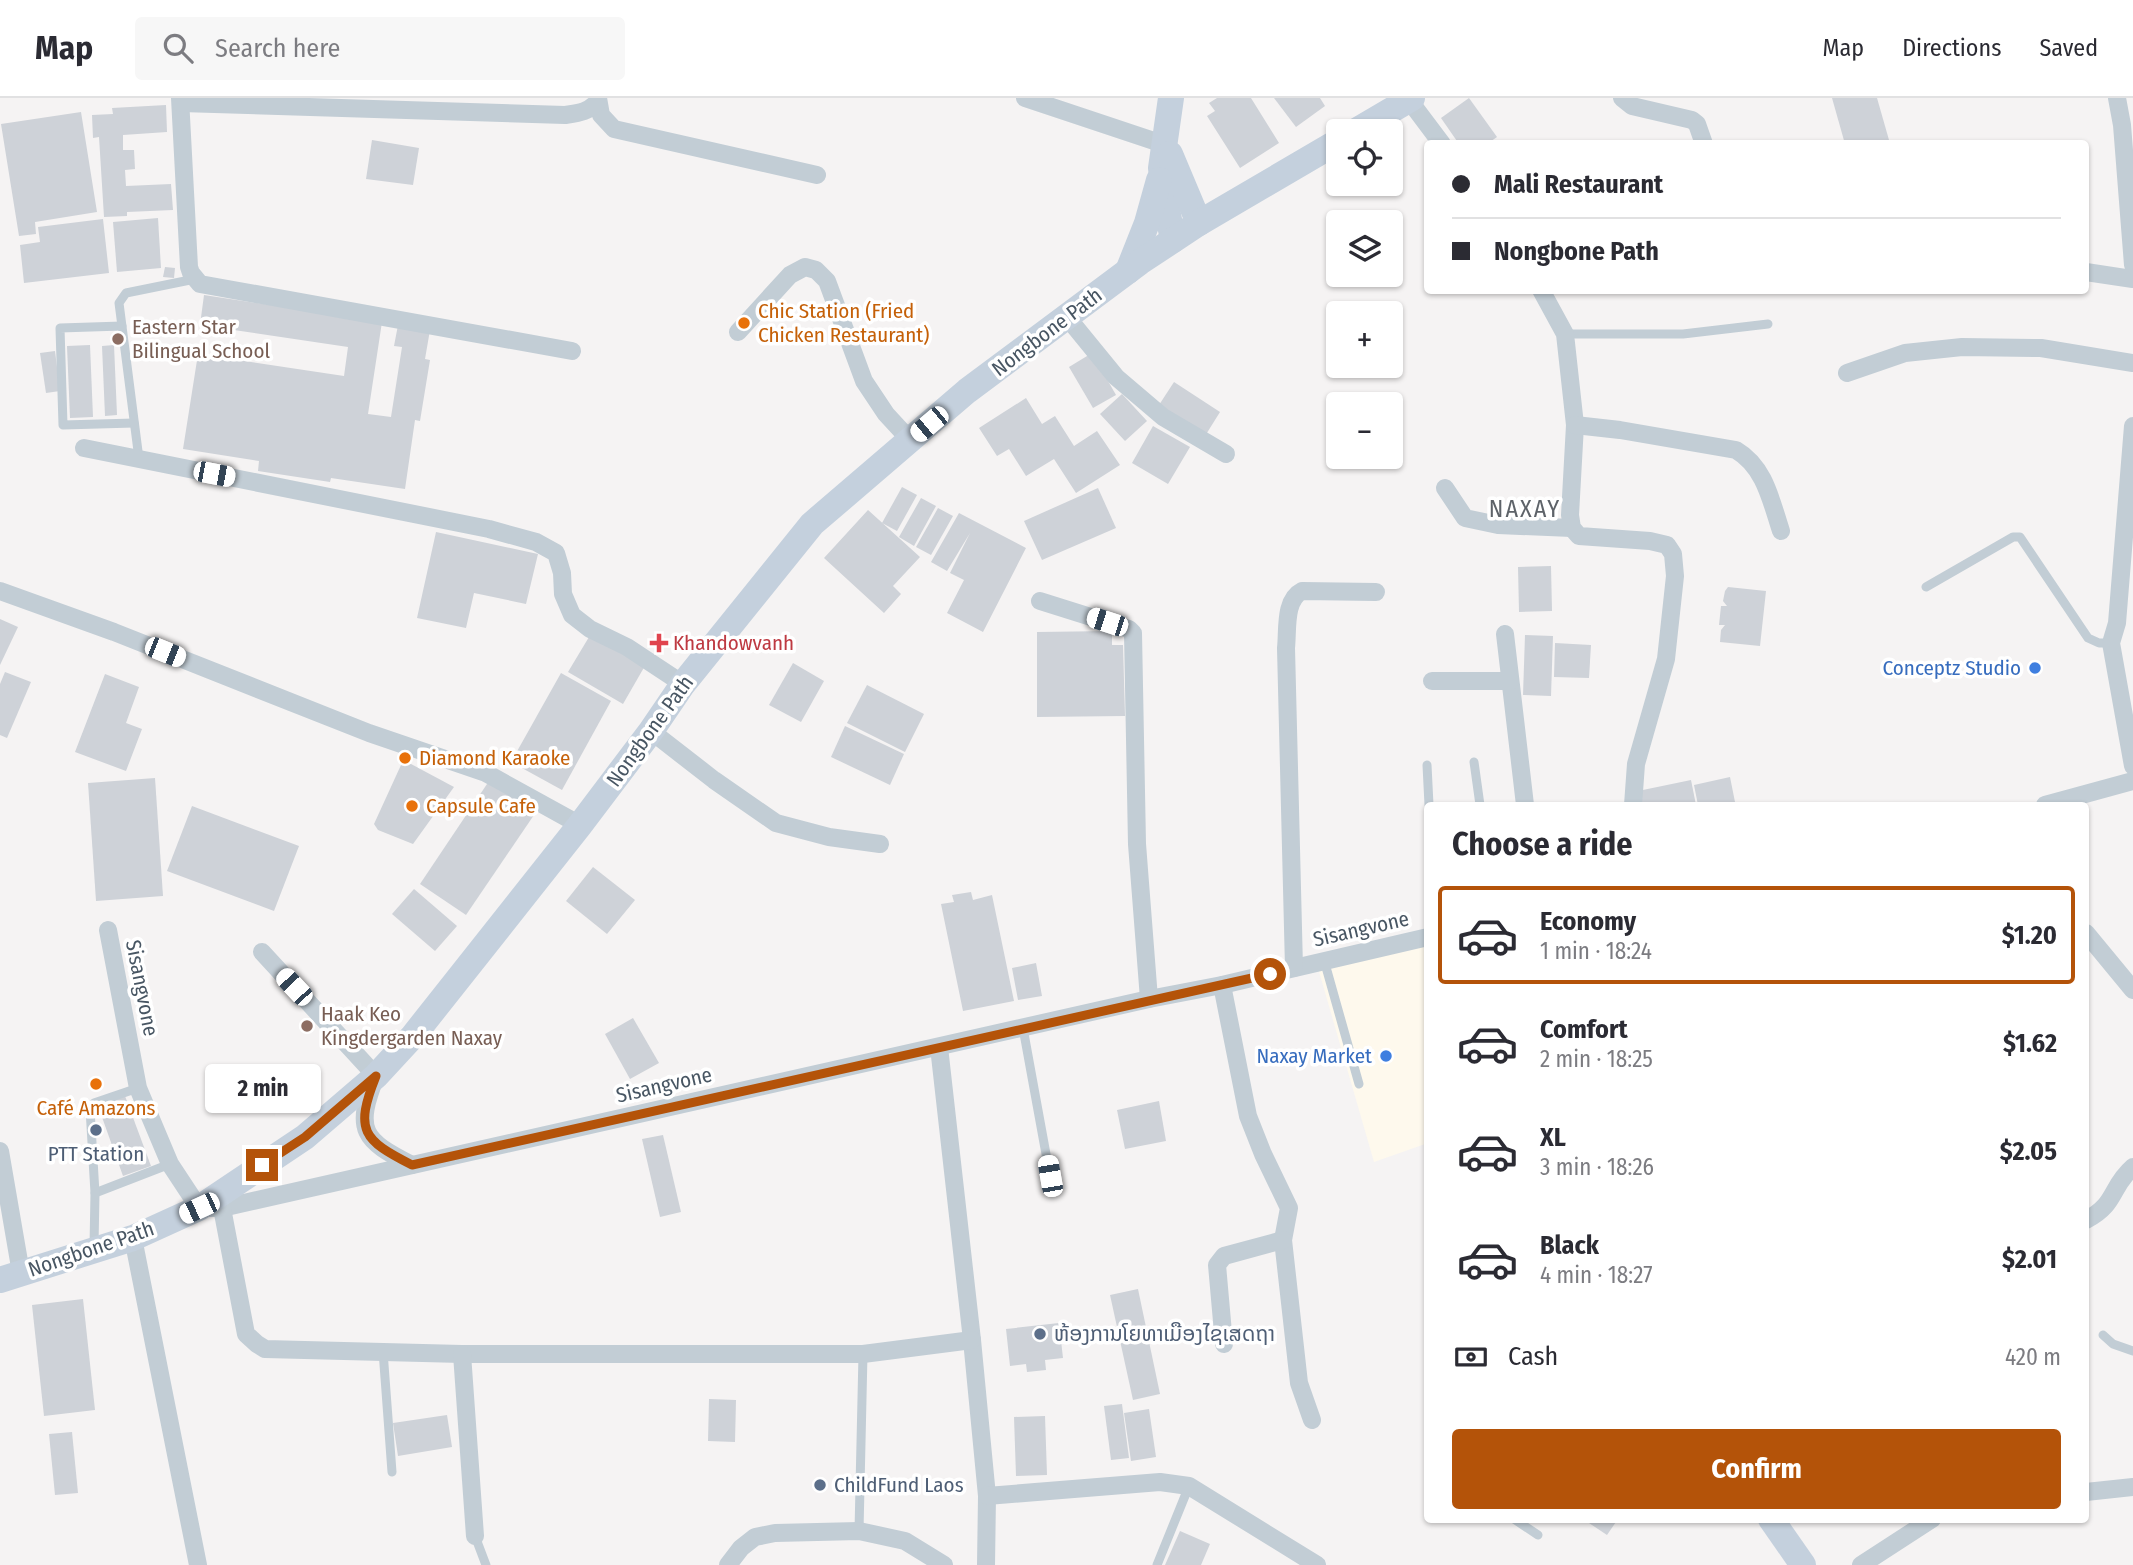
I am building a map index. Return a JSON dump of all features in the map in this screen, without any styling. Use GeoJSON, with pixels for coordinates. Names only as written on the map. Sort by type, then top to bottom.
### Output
{"type":"FeatureCollection","features":[{"type":"Feature","properties":{"kind":"street"},"geometry":{"type":"LineString","coordinates":[[1025,98],[1164,157],[1199,223]]}},
{"type":"Feature","properties":{"kind":"street"},"geometry":{"type":"LineString","coordinates":[[1171,98],[1164,157],[1164,194],[1173,240]]}},
{"type":"Feature","properties":{"kind":"street"},"geometry":{"type":"LineString","coordinates":[[1622,98],[1632,106],[1692,120],[1697,124],[1703,140]]}},
{"type":"Feature","properties":{"kind":"street"},"geometry":{"type":"LineString","coordinates":[[2118,98],[2133,265]]}},
{"type":"Feature","properties":{"kind":"street"},"geometry":{"type":"LineString","coordinates":[[1377,119],[1411,99],[1439,140]]}},
{"type":"Feature","properties":{"kind":"street"},"geometry":{"type":"LineString","coordinates":[[572,351],[207,287],[195,279],[189,267],[180,101],[565,115],[591,109],[598,100]]}},
{"type":"Feature","properties":{"kind":"street"},"geometry":{"type":"LineString","coordinates":[[598,100],[601,115],[614,129],[817,175]]}},
{"type":"Feature","properties":{"kind":"street","name":"Nongbone Path"},"geometry":{"type":"LineString","coordinates":[[10,1277],[133,1238],[210,1208],[305,1137],[376,1076],[413,1035],[580,825],[683,684],[812,524],[967,391],[1128,271],[1199,223],[1326,149]]}},
{"type":"Feature","properties":{"kind":"street"},"geometry":{"type":"LineString","coordinates":[[1128,271],[1147,223],[1164,157]]}},
{"type":"Feature","properties":{"kind":"street"},"geometry":{"type":"LineString","coordinates":[[738,332],[790,275],[805,267],[816,270],[827,281],[864,381],[886,414],[910,440]]}},
{"type":"Feature","properties":{"kind":"street"},"geometry":{"type":"LineString","coordinates":[[2089,272],[2133,279]]}},
{"type":"Feature","properties":{"kind":"street"},"geometry":{"type":"LineString","coordinates":[[1543,294],[1565,334],[1575,425],[1570,515],[1572,528],[1579,536],[1650,541],[1667,545],[1674,554],[1675,576],[1666,659],[1636,764],[1633,802]]}},
{"type":"Feature","properties":{"kind":"street"},"geometry":{"type":"LineString","coordinates":[[1067,317],[1116,377],[1163,417],[1226,454]]}},
{"type":"Feature","properties":{"kind":"street"},"geometry":{"type":"LineString","coordinates":[[1847,373],[1905,353],[1962,347],[2041,348],[2133,363]]}},
{"type":"Feature","properties":{"kind":"street"},"geometry":{"type":"LineString","coordinates":[[1575,425],[1736,450],[1745,455],[1763,477],[1781,531]]}},
{"type":"Feature","properties":{"kind":"street"},"geometry":{"type":"LineString","coordinates":[[2133,426],[2117,623],[2111,643],[2133,766]]}},
{"type":"Feature","properties":{"kind":"street"},"geometry":{"type":"LineString","coordinates":[[84,448],[489,529],[536,542],[556,553],[562,573],[563,594],[572,615],[590,629],[627,647],[683,684]]}},
{"type":"Feature","properties":{"kind":"street"},"geometry":{"type":"LineString","coordinates":[[1445,488],[1465,517],[1498,525],[1572,528]]}},
{"type":"Feature","properties":{"kind":"street"},"geometry":{"type":"LineString","coordinates":[[0,591],[114,632],[369,733],[486,773],[580,825]]}},
{"type":"Feature","properties":{"kind":"street"},"geometry":{"type":"LineString","coordinates":[[1294,968],[1286,648],[1290,602],[1295,595],[1302,592],[1376,592]]}},
{"type":"Feature","properties":{"kind":"street"},"geometry":{"type":"LineString","coordinates":[[1041,601],[1129,629],[1133,633],[1137,844],[1149,999]]}},
{"type":"Feature","properties":{"kind":"street"},"geometry":{"type":"LineString","coordinates":[[1505,634],[1525,802]]}},
{"type":"Feature","properties":{"kind":"street"},"geometry":{"type":"LineString","coordinates":[[1432,681],[1510,681]]}},
{"type":"Feature","properties":{"kind":"street"},"geometry":{"type":"LineString","coordinates":[[651,731],[714,780],[776,823],[830,837],[880,845]]}},
{"type":"Feature","properties":{"kind":"street"},"geometry":{"type":"LineString","coordinates":[[2056,802],[2133,781]]}},
{"type":"Feature","properties":{"kind":"street","name":"Sisangvone"},"geometry":{"type":"LineString","coordinates":[[108,930],[138,1088],[170,1164],[210,1208],[1222,985],[1424,938]]}},
{"type":"Feature","properties":{"kind":"street"},"geometry":{"type":"LineString","coordinates":[[2089,937],[2133,990]]}},
{"type":"Feature","properties":{"kind":"street"},"geometry":{"type":"LineString","coordinates":[[262,952],[376,1076],[367,1097],[365,1120],[369,1138],[384,1151],[412,1165]]}},
{"type":"Feature","properties":{"kind":"street"},"geometry":{"type":"LineString","coordinates":[[1222,985],[1248,1116],[1289,1208],[1283,1240],[1300,1383],[1312,1420]]}},
{"type":"Feature","properties":{"kind":"street"},"geometry":{"type":"LineString","coordinates":[[939,1047],[987,1496],[986,1565]]}},
{"type":"Feature","properties":{"kind":"street"},"geometry":{"type":"LineString","coordinates":[[0,1151],[10,1277]]}},
{"type":"Feature","properties":{"kind":"street"},"geometry":{"type":"LineString","coordinates":[[2089,1218],[2101,1212],[2110,1201],[2121,1178],[2133,1167]]}},
{"type":"Feature","properties":{"kind":"street"},"geometry":{"type":"LineString","coordinates":[[210,1208],[246,1334],[265,1349],[462,1354],[863,1354],[972,1340]]}},
{"type":"Feature","properties":{"kind":"street"},"geometry":{"type":"LineString","coordinates":[[133,1238],[198,1565]]}},
{"type":"Feature","properties":{"kind":"street"},"geometry":{"type":"LineString","coordinates":[[1224,1344],[1217,1265],[1219,1260],[1224,1256],[1283,1240]]}},
{"type":"Feature","properties":{"kind":"street"},"geometry":{"type":"LineString","coordinates":[[462,1354],[475,1536]]}},
{"type":"Feature","properties":{"kind":"street"},"geometry":{"type":"LineString","coordinates":[[987,1496],[1160,1482],[1189,1486],[1317,1565]]}},
{"type":"Feature","properties":{"kind":"street"},"geometry":{"type":"LineString","coordinates":[[2089,1492],[2133,1487]]}},
{"type":"Feature","properties":{"kind":"street"},"geometry":{"type":"LineString","coordinates":[[1774,1523],[1803,1565]]}},
{"type":"Feature","properties":{"kind":"street"},"geometry":{"type":"LineString","coordinates":[[1861,1565],[1926,1523]]}},
{"type":"Feature","properties":{"kind":"street"},"geometry":{"type":"LineString","coordinates":[[728,1565],[741,1548],[755,1537],[775,1533],[859,1531],[905,1541],[944,1565]]}},
{"type":"Feature","properties":{"kind":"lane"},"geometry":{"type":"LineString","coordinates":[[139,459],[119,303],[126,293],[195,279]]}},
{"type":"Feature","properties":{"kind":"lane"},"geometry":{"type":"LineString","coordinates":[[1565,334],[1683,334],[1768,324]]}},
{"type":"Feature","properties":{"kind":"lane"},"geometry":{"type":"LineString","coordinates":[[122,326],[60,328],[63,425],[134,423]]}},
{"type":"Feature","properties":{"kind":"lane"},"geometry":{"type":"LineString","coordinates":[[1926,587],[2013,537],[2020,537],[2088,638],[2099,643],[2111,643]]}},
{"type":"Feature","properties":{"kind":"lane"},"geometry":{"type":"LineString","coordinates":[[1474,762],[1480,802]]}},
{"type":"Feature","properties":{"kind":"lane"},"geometry":{"type":"LineString","coordinates":[[1427,765],[1429,802]]}},
{"type":"Feature","properties":{"kind":"lane"},"geometry":{"type":"LineString","coordinates":[[1324,960],[1359,1084]]}},
{"type":"Feature","properties":{"kind":"lane"},"geometry":{"type":"LineString","coordinates":[[1023,1028],[1050,1176]]}},
{"type":"Feature","properties":{"kind":"lane"},"geometry":{"type":"LineString","coordinates":[[94,1251],[95,1193],[90,1109],[94,1103],[138,1088]]}},
{"type":"Feature","properties":{"kind":"lane"},"geometry":{"type":"LineString","coordinates":[[95,1193],[170,1164]]}},
{"type":"Feature","properties":{"kind":"lane"},"geometry":{"type":"LineString","coordinates":[[2103,1335],[2113,1344],[2133,1351]]}},
{"type":"Feature","properties":{"kind":"lane"},"geometry":{"type":"LineString","coordinates":[[383,1352],[392,1472]]}},
{"type":"Feature","properties":{"kind":"lane"},"geometry":{"type":"LineString","coordinates":[[859,1531],[863,1354]]}},
{"type":"Feature","properties":{"kind":"lane"},"geometry":{"type":"LineString","coordinates":[[1157,1565],[1189,1486]]}},
{"type":"Feature","properties":{"kind":"lane"},"geometry":{"type":"LineString","coordinates":[[1520,1523],[1538,1535]]}},
{"type":"Feature","properties":{"kind":"lane"},"geometry":{"type":"LineString","coordinates":[[475,1536],[486,1565]]}},
{"type":"Feature","properties":{"kind":"shaded area","name":"Naxay Market"},"geometry":{"type":"Polygon","coordinates":[[[1424,943],[1424,1144],[1374,1162],[1318,968],[1424,943]]]}},
{"type":"Feature","properties":{"kind":"building"},"geometry":{"type":"Polygon","coordinates":[[[1217,98],[1251,98],[1279,143],[1240,168],[1207,116],[1215,111],[1209,103],[1217,98]]]}},
{"type":"Feature","properties":{"kind":"building"},"geometry":{"type":"Polygon","coordinates":[[[1274,98],[1320,98],[1325,106],[1296,127],[1274,98]]]}},
{"type":"Feature","properties":{"kind":"building"},"geometry":{"type":"Polygon","coordinates":[[[1469,98],[1497,137],[1493,140],[1456,140],[1441,118],[1469,98]]]}},
{"type":"Feature","properties":{"kind":"building"},"geometry":{"type":"Polygon","coordinates":[[[1832,98],[1877,98],[1889,140],[1844,140],[1832,98]]]}},
{"type":"Feature","properties":{"kind":"building"},"geometry":{"type":"Polygon","coordinates":[[[166,105],[167,132],[123,135],[123,150],[134,150],[135,169],[125,170],[126,186],[171,184],[173,210],[127,212],[127,216],[104,217],[99,137],[93,138],[92,115],[113,114],[112,108],[166,105]]]}},
{"type":"Feature","properties":{"kind":"building"},"geometry":{"type":"Polygon","coordinates":[[[81,112],[97,212],[35,222],[36,234],[19,236],[1,124],[81,112]]]}},
{"type":"Feature","properties":{"kind":"building"},"geometry":{"type":"Polygon","coordinates":[[[372,140],[419,148],[413,185],[366,179],[372,140]]]}},
{"type":"Feature","properties":{"kind":"building"},"geometry":{"type":"Polygon","coordinates":[[[158,218],[161,268],[117,272],[113,222],[158,218]]]}},
{"type":"Feature","properties":{"kind":"building"},"geometry":{"type":"Polygon","coordinates":[[[103,219],[109,273],[24,283],[20,245],[40,242],[38,227],[103,219]]]}},
{"type":"Feature","properties":{"kind":"building"},"geometry":{"type":"Polygon","coordinates":[[[165,267],[175,268],[174,278],[163,277],[165,267]]]}},
{"type":"Feature","properties":{"kind":"building"},"geometry":{"type":"Polygon","coordinates":[[[204,295],[382,322],[368,414],[391,417],[402,347],[394,346],[398,325],[430,330],[425,359],[430,360],[420,421],[415,420],[405,489],[331,478],[330,482],[258,471],[259,461],[183,449],[198,354],[344,376],[348,347],[200,325],[204,295]]]}},
{"type":"Feature","properties":{"kind":"building"},"geometry":{"type":"Polygon","coordinates":[[[90,345],[93,417],[70,418],[67,346],[90,345]]]}},
{"type":"Feature","properties":{"kind":"building"},"geometry":{"type":"Polygon","coordinates":[[[114,345],[117,415],[105,416],[102,346],[114,345]]]}},
{"type":"Feature","properties":{"kind":"building"},"geometry":{"type":"Polygon","coordinates":[[[55,351],[60,391],[46,393],[40,353],[55,351]]]}},
{"type":"Feature","properties":{"kind":"building"},"geometry":{"type":"Polygon","coordinates":[[[1092,353],[1116,395],[1093,408],[1069,367],[1092,353]]]}},
{"type":"Feature","properties":{"kind":"building"},"geometry":{"type":"Polygon","coordinates":[[[1174,382],[1220,412],[1205,436],[1159,405],[1174,382]]]}},
{"type":"Feature","properties":{"kind":"building"},"geometry":{"type":"Polygon","coordinates":[[[1122,394],[1147,421],[1125,441],[1100,414],[1122,394]]]}},
{"type":"Feature","properties":{"kind":"building"},"geometry":{"type":"Polygon","coordinates":[[[1026,398],[1042,424],[1055,416],[1074,446],[1097,431],[1120,465],[1076,493],[1054,459],[1026,476],[1009,449],[997,456],[979,428],[1026,398]]]}},
{"type":"Feature","properties":{"kind":"building"},"geometry":{"type":"Polygon","coordinates":[[[1153,426],[1190,447],[1168,484],[1132,463],[1153,426]]]}},
{"type":"Feature","properties":{"kind":"building"},"geometry":{"type":"Polygon","coordinates":[[[902,487],[917,495],[897,531],[882,523],[902,487]]]}},
{"type":"Feature","properties":{"kind":"building"},"geometry":{"type":"Polygon","coordinates":[[[1098,488],[1116,528],[1042,560],[1024,521],[1098,488]]]}},
{"type":"Feature","properties":{"kind":"building"},"geometry":{"type":"Polygon","coordinates":[[[921,498],[936,506],[914,546],[899,537],[921,498]]]}},
{"type":"Feature","properties":{"kind":"building"},"geometry":{"type":"Polygon","coordinates":[[[938,508],[953,516],[931,555],[916,547],[938,508]]]}},
{"type":"Feature","properties":{"kind":"building"},"geometry":{"type":"Polygon","coordinates":[[[868,510],[920,557],[893,586],[901,594],[884,613],[824,558],[868,510]]]}},
{"type":"Feature","properties":{"kind":"building"},"geometry":{"type":"Polygon","coordinates":[[[959,513],[1026,548],[983,632],[947,613],[964,580],[950,573],[970,533],[947,571],[931,562],[959,513]]]}},
{"type":"Feature","properties":{"kind":"building"},"geometry":{"type":"Polygon","coordinates":[[[436,532],[538,554],[526,604],[474,593],[466,628],[417,618],[436,532]]]}},
{"type":"Feature","properties":{"kind":"building"},"geometry":{"type":"Polygon","coordinates":[[[1551,566],[1552,611],[1519,612],[1518,567],[1551,566]]]}},
{"type":"Feature","properties":{"kind":"building"},"geometry":{"type":"Polygon","coordinates":[[[1728,587],[1766,591],[1760,646],[1720,642],[1721,630],[1725,625],[1719,625],[1721,606],[1727,606],[1723,601],[1728,587]]]}},
{"type":"Feature","properties":{"kind":"building"},"geometry":{"type":"Polygon","coordinates":[[[0,619],[18,627],[0,665],[0,619]]]}},
{"type":"Feature","properties":{"kind":"building"},"geometry":{"type":"Polygon","coordinates":[[[1112,631],[1112,645],[1123,645],[1125,716],[1037,717],[1037,632],[1112,631]]]}},
{"type":"Feature","properties":{"kind":"building"},"geometry":{"type":"Polygon","coordinates":[[[592,632],[646,664],[623,704],[568,672],[592,632]]]}},
{"type":"Feature","properties":{"kind":"building"},"geometry":{"type":"Polygon","coordinates":[[[1525,635],[1553,636],[1551,696],[1523,695],[1525,635]]]}},
{"type":"Feature","properties":{"kind":"building"},"geometry":{"type":"Polygon","coordinates":[[[1555,643],[1591,645],[1589,678],[1554,677],[1555,643]]]}},
{"type":"Feature","properties":{"kind":"building"},"geometry":{"type":"Polygon","coordinates":[[[793,663],[824,681],[801,722],[769,705],[793,663]]]}},
{"type":"Feature","properties":{"kind":"building"},"geometry":{"type":"Polygon","coordinates":[[[5,672],[31,682],[7,738],[0,735],[0,684],[5,672]]]}},
{"type":"Feature","properties":{"kind":"building"},"geometry":{"type":"Polygon","coordinates":[[[561,673],[611,701],[562,790],[511,762],[561,673]]]}},
{"type":"Feature","properties":{"kind":"building"},"geometry":{"type":"Polygon","coordinates":[[[105,674],[139,687],[126,723],[142,729],[126,771],[75,752],[105,674]]]}},
{"type":"Feature","properties":{"kind":"building"},"geometry":{"type":"Polygon","coordinates":[[[867,685],[924,714],[905,752],[847,723],[867,685]]]}},
{"type":"Feature","properties":{"kind":"building"},"geometry":{"type":"Polygon","coordinates":[[[845,726],[904,754],[890,785],[831,757],[845,726]]]}},
{"type":"Feature","properties":{"kind":"building","name":"Capsule Cafe"},"geometry":{"type":"Polygon","coordinates":[[[411,764],[454,787],[413,844],[378,830],[374,824],[401,765],[411,764]]]}},
{"type":"Feature","properties":{"kind":"building"},"geometry":{"type":"Polygon","coordinates":[[[1730,777],[1735,802],[1697,802],[1694,785],[1730,777]]]}},
{"type":"Feature","properties":{"kind":"building"},"geometry":{"type":"Polygon","coordinates":[[[155,778],[163,896],[96,901],[88,783],[155,778]]]}},
{"type":"Feature","properties":{"kind":"building"},"geometry":{"type":"Polygon","coordinates":[[[1691,780],[1695,802],[1640,802],[1638,791],[1691,780]]]}},
{"type":"Feature","properties":{"kind":"building"},"geometry":{"type":"Polygon","coordinates":[[[489,781],[536,812],[466,915],[420,884],[489,781]]]}},
{"type":"Feature","properties":{"kind":"building"},"geometry":{"type":"Polygon","coordinates":[[[192,806],[299,846],[274,911],[167,871],[192,806]]]}},
{"type":"Feature","properties":{"kind":"building"},"geometry":{"type":"Polygon","coordinates":[[[593,867],[635,900],[607,934],[566,901],[593,867]]]}},
{"type":"Feature","properties":{"kind":"building"},"geometry":{"type":"Polygon","coordinates":[[[414,889],[457,926],[435,951],[392,914],[414,889]]]}},
{"type":"Feature","properties":{"kind":"building"},"geometry":{"type":"Polygon","coordinates":[[[971,892],[973,900],[992,895],[1014,1001],[963,1011],[941,904],[954,902],[952,895],[971,892]]]}},
{"type":"Feature","properties":{"kind":"building"},"geometry":{"type":"Polygon","coordinates":[[[1036,963],[1042,996],[1018,1000],[1012,968],[1036,963]]]}},
{"type":"Feature","properties":{"kind":"building"},"geometry":{"type":"Polygon","coordinates":[[[633,1018],[659,1063],[630,1079],[605,1034],[633,1018]]]}},
{"type":"Feature","properties":{"kind":"building"},"geometry":{"type":"Polygon","coordinates":[[[125,1096],[151,1166],[123,1176],[98,1106],[125,1096]]]}},
{"type":"Feature","properties":{"kind":"building"},"geometry":{"type":"Polygon","coordinates":[[[1159,1101],[1166,1141],[1125,1149],[1117,1110],[1159,1101]]]}},
{"type":"Feature","properties":{"kind":"building"},"geometry":{"type":"Polygon","coordinates":[[[663,1135],[681,1212],[660,1217],[642,1139],[663,1135]]]}},
{"type":"Feature","properties":{"kind":"building"},"geometry":{"type":"Polygon","coordinates":[[[1138,1289],[1160,1394],[1133,1400],[1110,1295],[1138,1289]]]}},
{"type":"Feature","properties":{"kind":"building"},"geometry":{"type":"Polygon","coordinates":[[[83,1299],[95,1410],[44,1416],[32,1305],[83,1299]]]}},
{"type":"Feature","properties":{"kind":"building"},"geometry":{"type":"Polygon","coordinates":[[[1059,1323],[1063,1358],[1045,1360],[1046,1370],[1027,1372],[1026,1364],[1010,1366],[1006,1329],[1059,1323]]]}},
{"type":"Feature","properties":{"kind":"building"},"geometry":{"type":"Polygon","coordinates":[[[709,1399],[736,1400],[735,1442],[708,1441],[709,1399]]]}},
{"type":"Feature","properties":{"kind":"building"},"geometry":{"type":"Polygon","coordinates":[[[1122,1404],[1129,1458],[1111,1460],[1104,1406],[1122,1404]]]}},
{"type":"Feature","properties":{"kind":"building"},"geometry":{"type":"Polygon","coordinates":[[[1149,1409],[1156,1457],[1131,1461],[1124,1413],[1149,1409]]]}},
{"type":"Feature","properties":{"kind":"building"},"geometry":{"type":"Polygon","coordinates":[[[447,1415],[452,1447],[398,1456],[393,1423],[447,1415]]]}},
{"type":"Feature","properties":{"kind":"building"},"geometry":{"type":"Polygon","coordinates":[[[1045,1416],[1047,1475],[1016,1476],[1014,1417],[1045,1416]]]}},
{"type":"Feature","properties":{"kind":"building"},"geometry":{"type":"Polygon","coordinates":[[[72,1432],[78,1493],[55,1495],[49,1434],[72,1432]]]}},
{"type":"Feature","properties":{"kind":"building"},"geometry":{"type":"Polygon","coordinates":[[[1589,1523],[1615,1523],[1607,1535],[1589,1523]]]}},
{"type":"Feature","properties":{"kind":"building"},"geometry":{"type":"Polygon","coordinates":[[[1180,1531],[1210,1544],[1201,1565],[1165,1565],[1180,1531]]]}},
{"type":"Feature","properties":{"kind":"place","name":"Chic Station (Fried Chicken Restaurant)"},"geometry":{"type":"Point","coordinates":[744,323]}},
{"type":"Feature","properties":{"kind":"place","name":"Eastern Star Bilingual School"},"geometry":{"type":"Point","coordinates":[118,339]}},
{"type":"Feature","properties":{"kind":"place","name":"Khandowvanh"},"geometry":{"type":"Point","coordinates":[659,643]}},
{"type":"Feature","properties":{"kind":"place","name":"Conceptz Studio"},"geometry":{"type":"Point","coordinates":[2035,668]}},
{"type":"Feature","properties":{"kind":"place","name":"Diamond Karaoke"},"geometry":{"type":"Point","coordinates":[405,758]}},
{"type":"Feature","properties":{"kind":"place","name":"Capsule Cafe"},"geometry":{"type":"Point","coordinates":[412,806]}},
{"type":"Feature","properties":{"kind":"place","name":"Haak Keo Kingdergarden Naxay"},"geometry":{"type":"Point","coordinates":[307,1026]}},
{"type":"Feature","properties":{"kind":"place","name":"Naxay Market"},"geometry":{"type":"Point","coordinates":[1386,1056]}},
{"type":"Feature","properties":{"kind":"place","name":"Café Amazons"},"geometry":{"type":"Point","coordinates":[96,1084]}},
{"type":"Feature","properties":{"kind":"place","name":"PTT Station"},"geometry":{"type":"Point","coordinates":[96,1130]}},
{"type":"Feature","properties":{"kind":"place","name":"ຫ້ອງການໂຍທາເມືອງໄຊເສດຖາ"},"geometry":{"type":"Point","coordinates":[1040,1334]}},
{"type":"Feature","properties":{"kind":"place","name":"ChildFund Laos"},"geometry":{"type":"Point","coordinates":[820,1485]}},
{"type":"Feature","properties":{"kind":"district","name":"NAXAY"},"geometry":{"type":"Point","coordinates":[1525,509]}},
{"type":"Feature","properties":{"kind":"route"},"geometry":{"type":"LineString","coordinates":[[262,1165],[305,1137],[376,1076],[367,1097],[365,1120],[369,1138],[384,1151],[412,1165],[1270,974]]}}]}
